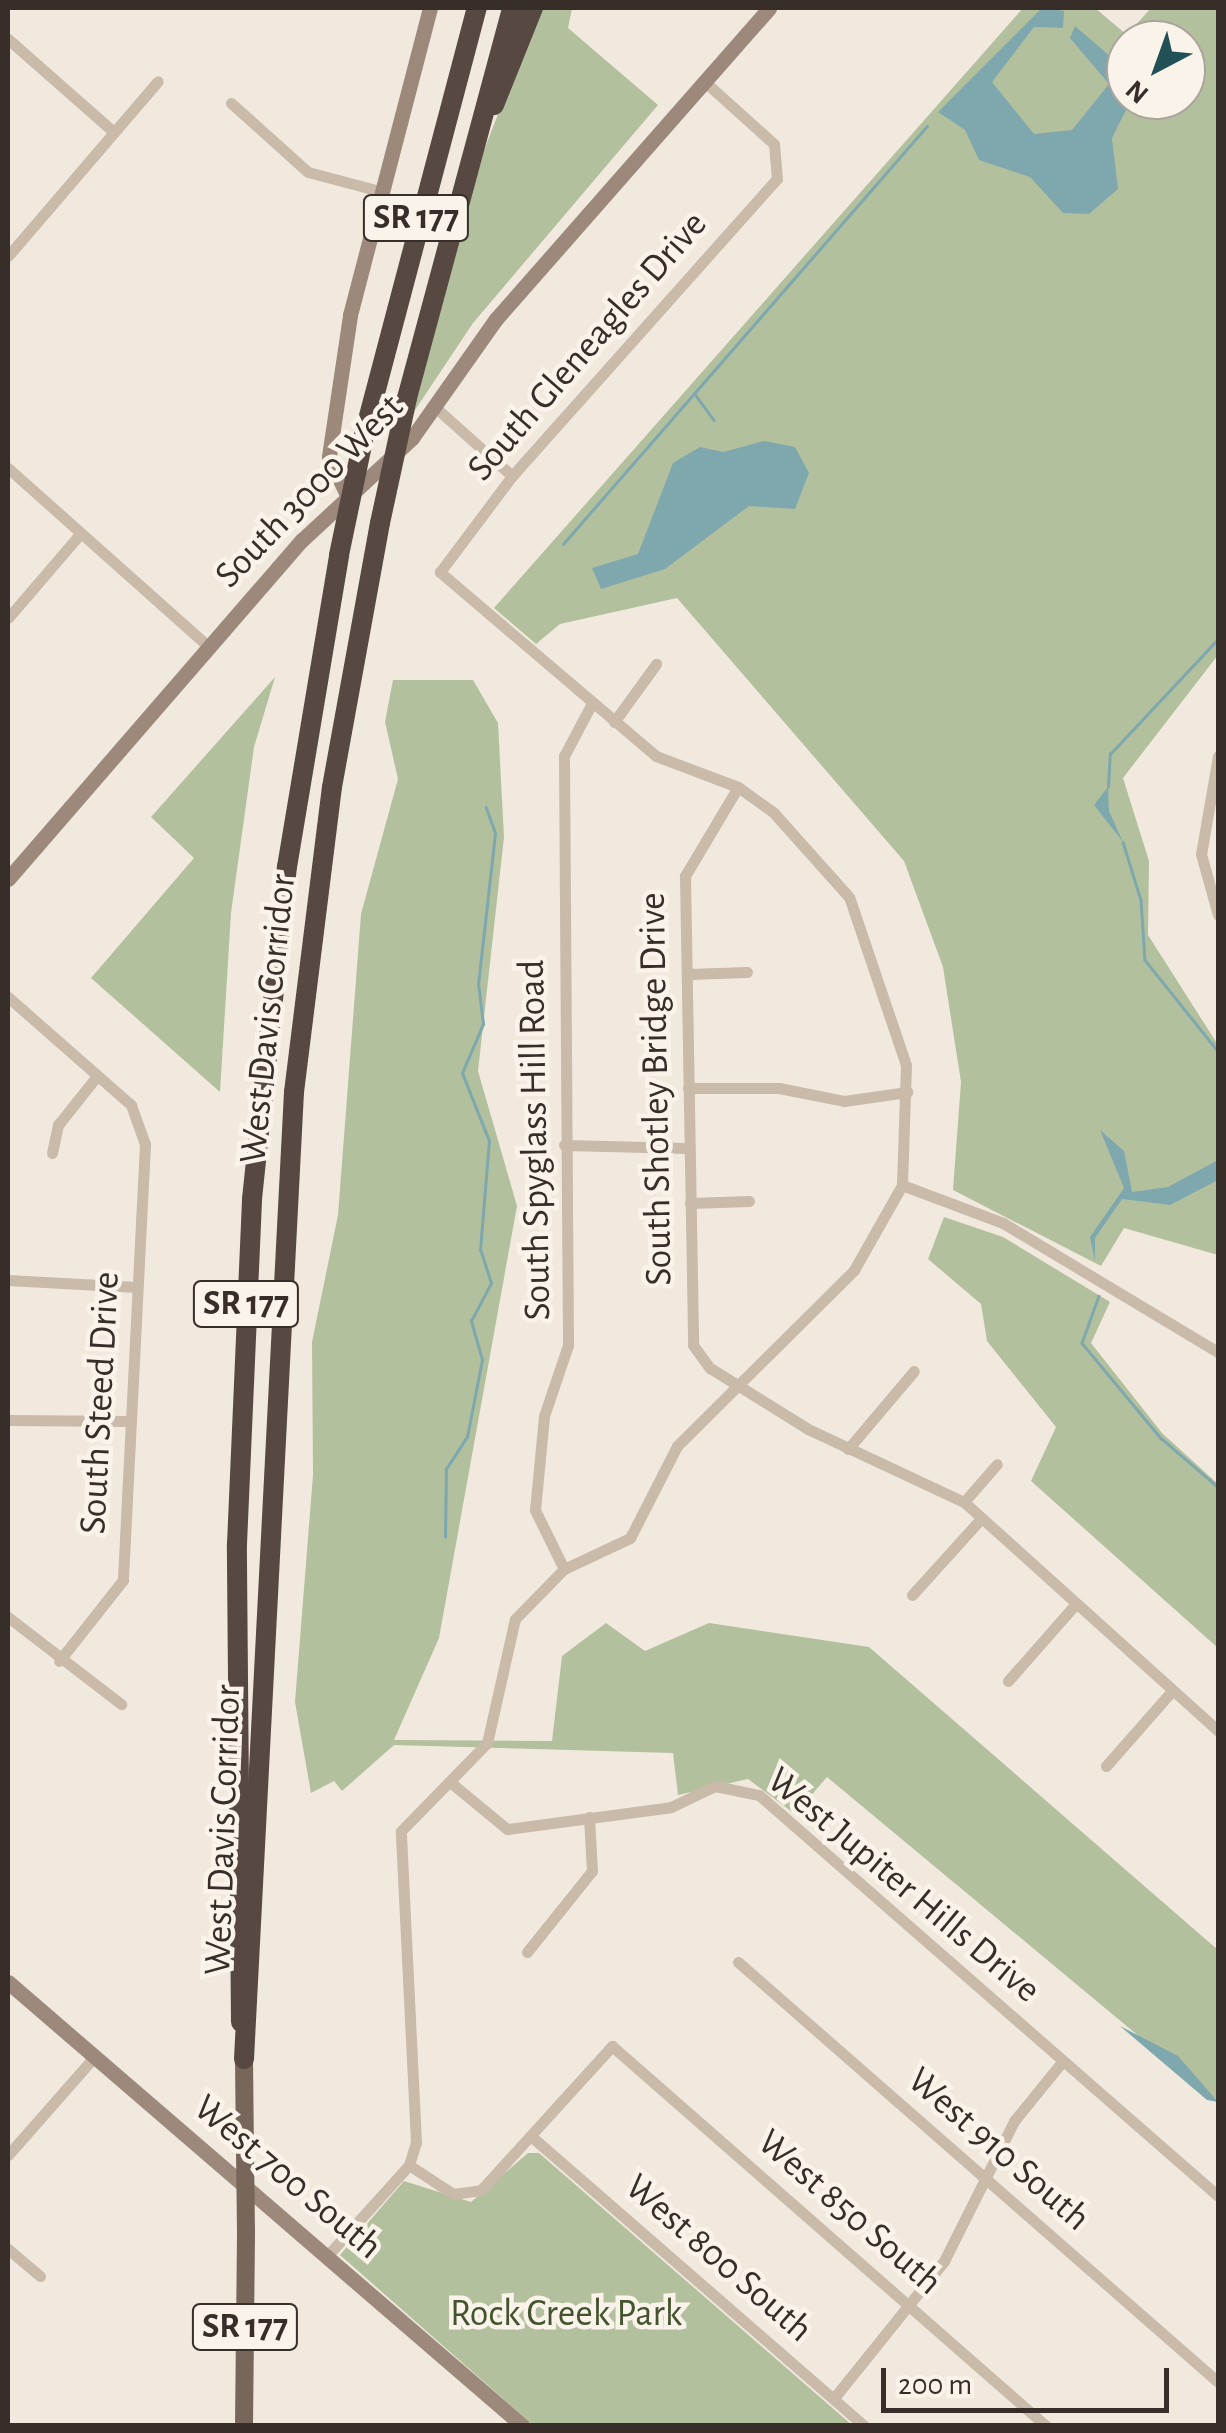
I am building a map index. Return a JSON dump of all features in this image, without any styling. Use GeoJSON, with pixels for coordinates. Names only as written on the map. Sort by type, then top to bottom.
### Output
{"type":"FeatureCollection","features":[{"type":"Feature","properties":{"kind":"highway"},"geometry":{"type":"LineString","coordinates":[[426,183],[468,8]]}},
{"type":"Feature","properties":{"kind":"highway","name":"West Davis Corridor"},"geometry":{"type":"LineString","coordinates":[[244,2059],[237,1544],[245,1318],[278,944],[339,555],[365,431],[426,183],[477,8]]}},
{"type":"Feature","properties":{"kind":"highway","name":"West Davis Corridor"},"geometry":{"type":"LineString","coordinates":[[244,2059],[270,1524],[302,1015],[380,522],[456,199],[512,8]]}},
{"type":"Feature","properties":{"kind":"highway"},"geometry":{"type":"LineString","coordinates":[[456,199],[533,8]]}},
{"type":"Feature","properties":{"kind":"main road","name":"West Davis Corridor"},"geometry":{"type":"LineString","coordinates":[[244,2059],[244,2424]]}},
{"type":"Feature","properties":{"kind":"street"},"geometry":{"type":"LineString","coordinates":[[348,497],[330,449],[350,316],[430,8]]}},
{"type":"Feature","properties":{"kind":"street","name":"South 3000 West"},"geometry":{"type":"LineString","coordinates":[[8,880],[209,647],[436,408],[481,338],[769,8]]}},
{"type":"Feature","properties":{"kind":"street"},"geometry":{"type":"LineString","coordinates":[[8,40],[114,132]]}},
{"type":"Feature","properties":{"kind":"street"},"geometry":{"type":"LineString","coordinates":[[8,256],[158,81]]}},
{"type":"Feature","properties":{"kind":"street","name":"South Gleneagles Drive"},"geometry":{"type":"LineString","coordinates":[[591,705],[440,572],[512,476],[782,162],[704,81]]}},
{"type":"Feature","properties":{"kind":"street"},"geometry":{"type":"LineString","coordinates":[[231,103],[308,172],[383,192]]}},
{"type":"Feature","properties":{"kind":"street"},"geometry":{"type":"LineString","coordinates":[[436,408],[512,476]]}},
{"type":"Feature","properties":{"kind":"street"},"geometry":{"type":"LineString","coordinates":[[8,468],[209,647]]}},
{"type":"Feature","properties":{"kind":"street"},"geometry":{"type":"LineString","coordinates":[[8,618],[80,534]]}},
{"type":"Feature","properties":{"kind":"street"},"geometry":{"type":"LineString","coordinates":[[614,722],[656,664]]}},
{"type":"Feature","properties":{"kind":"street"},"geometry":{"type":"LineString","coordinates":[[328,2255],[409,2164],[416,2128],[398,1845],[415,1810],[450,1782],[487,1743],[515,1619],[564,1569],[630,1538],[677,1446],[854,1270],[902,1185],[907,1092],[865,922],[772,812],[738,787],[656,756],[591,705]]}},
{"type":"Feature","properties":{"kind":"street","name":"South Spyglass Hill Road"},"geometry":{"type":"LineString","coordinates":[[564,1569],[535,1510],[544,1416],[568,1345],[564,756],[591,705]]}},
{"type":"Feature","properties":{"kind":"street"},"geometry":{"type":"LineString","coordinates":[[1218,756],[1201,854],[1218,915]]}},
{"type":"Feature","properties":{"kind":"street","name":"South Shotley Bridge Drive"},"geometry":{"type":"LineString","coordinates":[[736,1386],[693,1345],[686,1148],[689,858],[738,787]]}},
{"type":"Feature","properties":{"kind":"street"},"geometry":{"type":"LineString","coordinates":[[689,974],[746,972]]}},
{"type":"Feature","properties":{"kind":"street"},"geometry":{"type":"LineString","coordinates":[[8,999],[98,1076],[58,1125],[52,1153]]}},
{"type":"Feature","properties":{"kind":"street","name":"South Steed Drive"},"geometry":{"type":"LineString","coordinates":[[59,1661],[123,1580],[143,1125],[98,1076]]}},
{"type":"Feature","properties":{"kind":"street"},"geometry":{"type":"LineString","coordinates":[[688,1088],[844,1101],[907,1092]]}},
{"type":"Feature","properties":{"kind":"street"},"geometry":{"type":"LineString","coordinates":[[564,1145],[686,1148]]}},
{"type":"Feature","properties":{"kind":"street"},"geometry":{"type":"LineString","coordinates":[[902,1185],[1003,1223],[1218,1352]]}},
{"type":"Feature","properties":{"kind":"street"},"geometry":{"type":"LineString","coordinates":[[690,1204],[748,1201]]}},
{"type":"Feature","properties":{"kind":"street"},"geometry":{"type":"LineString","coordinates":[[8,1280],[136,1287]]}},
{"type":"Feature","properties":{"kind":"street"},"geometry":{"type":"LineString","coordinates":[[848,1449],[914,1371]]}},
{"type":"Feature","properties":{"kind":"street"},"geometry":{"type":"LineString","coordinates":[[736,1386],[848,1449],[964,1502],[978,1522],[1218,1731]]}},
{"type":"Feature","properties":{"kind":"street"},"geometry":{"type":"LineString","coordinates":[[8,1420],[130,1420]]}},
{"type":"Feature","properties":{"kind":"street"},"geometry":{"type":"LineString","coordinates":[[964,1502],[998,1464]]}},
{"type":"Feature","properties":{"kind":"street"},"geometry":{"type":"LineString","coordinates":[[912,1595],[978,1522]]}},
{"type":"Feature","properties":{"kind":"street"},"geometry":{"type":"LineString","coordinates":[[1008,1681],[1074,1606]]}},
{"type":"Feature","properties":{"kind":"street"},"geometry":{"type":"LineString","coordinates":[[8,1617],[59,1661],[120,1704]]}},
{"type":"Feature","properties":{"kind":"street"},"geometry":{"type":"LineString","coordinates":[[1106,1766],[1172,1691]]}},
{"type":"Feature","properties":{"kind":"street","name":"West Jupiter Hills Drive"},"geometry":{"type":"LineString","coordinates":[[450,1782],[507,1828],[671,1807],[716,1786],[758,1795],[1218,2196]]}},
{"type":"Feature","properties":{"kind":"street"},"geometry":{"type":"LineString","coordinates":[[527,1952],[592,1872],[589,1817]]}},
{"type":"Feature","properties":{"kind":"street","name":"West 910 South"},"geometry":{"type":"LineString","coordinates":[[738,1962],[1218,2382]]}},
{"type":"Feature","properties":{"kind":"street","name":"West 700 South"},"geometry":{"type":"LineString","coordinates":[[8,1982],[523,2426]]}},
{"type":"Feature","properties":{"kind":"street","name":"West 850 South"},"geometry":{"type":"LineString","coordinates":[[532,2137],[612,2046],[1046,2426]]}},
{"type":"Feature","properties":{"kind":"street"},"geometry":{"type":"LineString","coordinates":[[8,2155],[94,2057]]}},
{"type":"Feature","properties":{"kind":"street"},"geometry":{"type":"LineString","coordinates":[[834,2398],[959,2239],[1014,2121],[1062,2062]]}},
{"type":"Feature","properties":{"kind":"street"},"geometry":{"type":"LineString","coordinates":[[409,2164],[466,2195],[493,2182],[532,2137]]}},
{"type":"Feature","properties":{"kind":"street","name":"West 800 South"},"geometry":{"type":"LineString","coordinates":[[532,2137],[865,2426]]}},
{"type":"Feature","properties":{"kind":"street"},"geometry":{"type":"LineString","coordinates":[[8,2249],[40,2276]]}},
{"type":"Feature","properties":{"kind":"green space"},"geometry":{"type":"Polygon","coordinates":[[[539,8],[572,8],[568,28],[658,105],[473,323],[413,413],[476,171],[539,8]]]}},
{"type":"Feature","properties":{"kind":"green space"},"geometry":{"type":"Polygon","coordinates":[[[1023,8],[1095,8],[1109,20],[1106,20],[1106,120],[1206,120],[1206,20],[1140,20],[1151,8],[1218,8],[1218,655],[1123,778],[1149,861],[1148,935],[1218,1045],[1218,1255],[1124,1228],[1101,1266],[953,1190],[961,1082],[943,967],[904,861],[677,598],[560,624],[536,644],[494,608],[1023,8]]]}},
{"type":"Feature","properties":{"kind":"green space"},"geometry":{"type":"Polygon","coordinates":[[[275,677],[254,747],[231,913],[220,1092],[91,978],[194,858],[151,817],[275,677]]]}},
{"type":"Feature","properties":{"kind":"green space"},"geometry":{"type":"Polygon","coordinates":[[[393,680],[473,680],[498,723],[504,837],[478,1071],[517,1206],[439,1638],[394,1740],[552,1741],[562,1656],[606,1623],[645,1651],[709,1623],[869,1647],[1218,1950],[1218,2102],[827,1777],[795,1814],[748,1779],[678,1795],[673,1753],[394,1745],[342,1791],[334,1781],[311,1793],[295,1702],[313,1475],[312,1342],[338,1215],[361,914],[398,779],[385,722],[393,680]]]}},
{"type":"Feature","properties":{"kind":"green space"},"geometry":{"type":"Polygon","coordinates":[[[944,1217],[1003,1237],[1110,1302],[1091,1343],[1162,1433],[1218,1484],[1218,1648],[1031,1481],[1056,1427],[987,1341],[981,1304],[928,1259],[944,1217]]]}},
{"type":"Feature","properties":{"kind":"green space","name":"Rock Creek Park"},"geometry":{"type":"Polygon","coordinates":[[[528,2153],[539,2153],[852,2425],[533,2425],[340,2255],[404,2181],[471,2202],[528,2153]]]}},
{"type":"Feature","properties":{"kind":"water"},"geometry":{"type":"Polygon","coordinates":[[[1042,8],[1064,11],[1063,28],[1034,27],[992,82],[1034,134],[1072,130],[1106,88],[1106,120],[1121,120],[1112,138],[1118,189],[1089,214],[1063,213],[1030,177],[979,160],[965,130],[938,112],[1042,8]]]}},
{"type":"Feature","properties":{"kind":"water"},"geometry":{"type":"Polygon","coordinates":[[[1075,26],[1106,53],[1106,80],[1070,38],[1075,26]]]}},
{"type":"Feature","properties":{"kind":"water"},"geometry":{"type":"Polygon","coordinates":[[[764,441],[795,447],[809,473],[795,509],[749,506],[665,569],[601,589],[592,568],[638,554],[673,463],[700,447],[723,452],[764,441]]]}},
{"type":"Feature","properties":{"kind":"water"},"geometry":{"type":"Polygon","coordinates":[[[1108,787],[1109,811],[1123,842],[1094,805],[1108,787]]]}},
{"type":"Feature","properties":{"kind":"water"},"geometry":{"type":"Polygon","coordinates":[[[1100,1130],[1124,1151],[1132,1192],[1168,1187],[1218,1160],[1218,1180],[1170,1205],[1122,1199],[1095,1238],[1095,1261],[1090,1237],[1124,1188],[1100,1130]]]}},
{"type":"Feature","properties":{"kind":"water"},"geometry":{"type":"Polygon","coordinates":[[[1120,2026],[1178,2056],[1218,2102],[1207,2100],[1120,2026]]]}},
{"type":"Feature","properties":{"kind":"waterway"},"geometry":{"type":"LineString","coordinates":[[563,544],[927,126]]}},
{"type":"Feature","properties":{"kind":"waterway"},"geometry":{"type":"LineString","coordinates":[[695,394],[714,420]]}},
{"type":"Feature","properties":{"kind":"waterway"},"geometry":{"type":"LineString","coordinates":[[1108,787],[1110,754],[1218,639]]}},
{"type":"Feature","properties":{"kind":"waterway"},"geometry":{"type":"LineString","coordinates":[[445,1537],[446,1469],[467,1437],[482,1360],[471,1321],[491,1283],[480,1250],[489,1141],[462,1073],[483,1024],[478,985],[495,833],[486,808]]}},
{"type":"Feature","properties":{"kind":"waterway"},"geometry":{"type":"LineString","coordinates":[[1123,842],[1141,900],[1145,960],[1218,1051]]}},
{"type":"Feature","properties":{"kind":"waterway"},"geometry":{"type":"LineString","coordinates":[[1099,1296],[1082,1343],[1161,1438],[1218,1487]]}}]}
